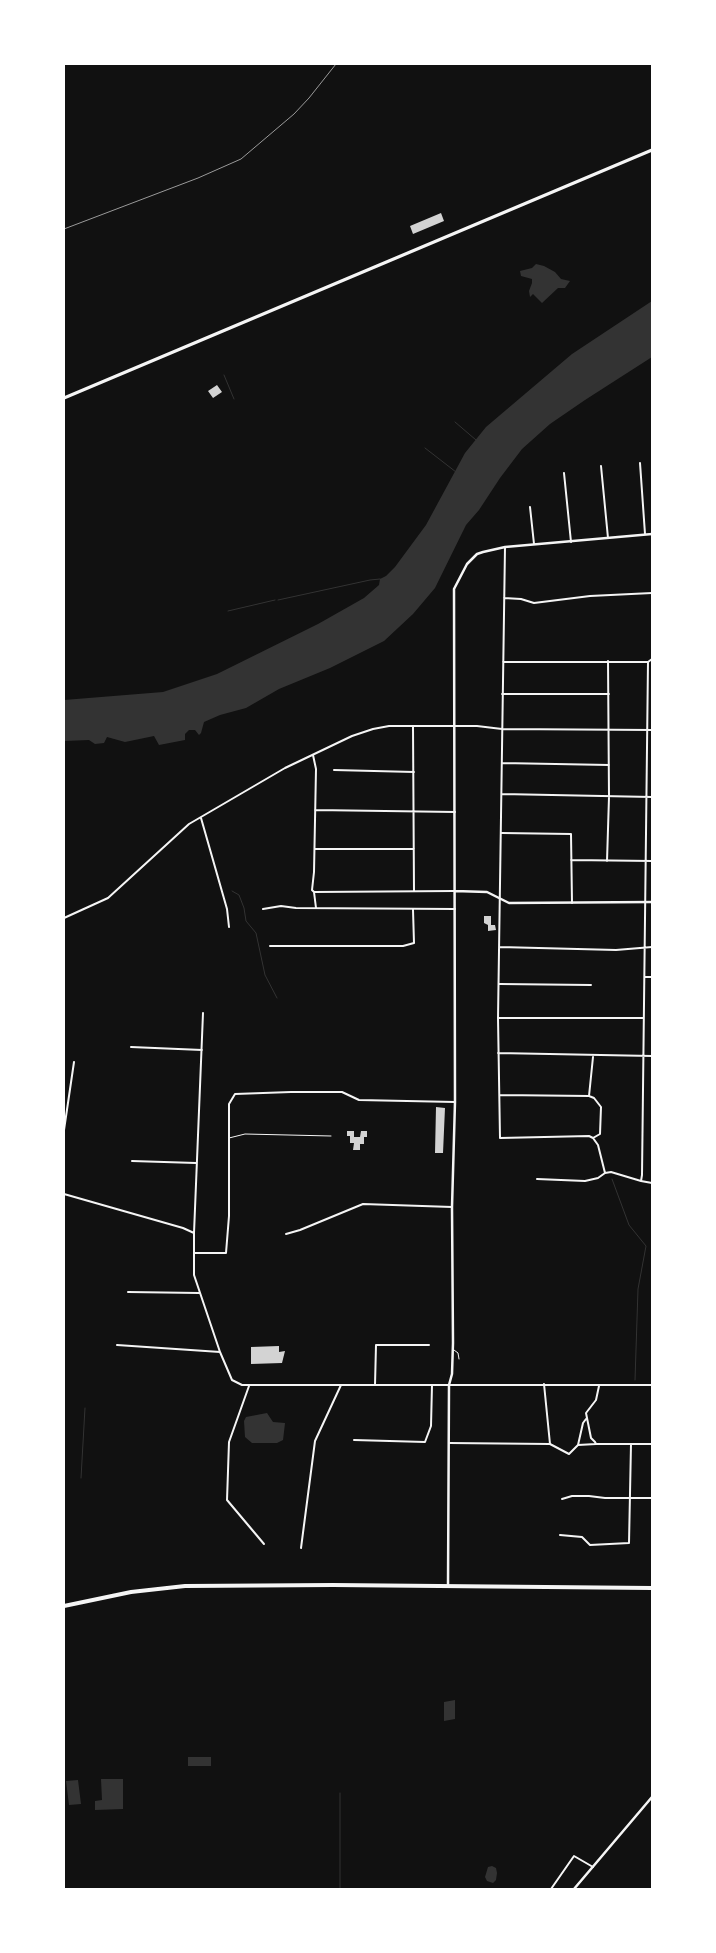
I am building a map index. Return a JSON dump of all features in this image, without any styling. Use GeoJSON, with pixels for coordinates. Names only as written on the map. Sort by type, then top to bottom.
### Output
{"type":"FeatureCollection","features":[{"type":"Feature","properties":{"kind":"highway"},"geometry":{"type":"LineString","coordinates":[[64,1606],[131,1592],[185,1586],[333,1585],[652,1588]]}},
{"type":"Feature","properties":{"kind":"main road"},"geometry":{"type":"LineString","coordinates":[[64,398],[652,150]]}},
{"type":"Feature","properties":{"kind":"street"},"geometry":{"type":"LineString","coordinates":[[640,463],[645,534]]}},
{"type":"Feature","properties":{"kind":"street"},"geometry":{"type":"LineString","coordinates":[[601,466],[608,538]]}},
{"type":"Feature","properties":{"kind":"street"},"geometry":{"type":"LineString","coordinates":[[564,473],[571,542]]}},
{"type":"Feature","properties":{"kind":"street"},"geometry":{"type":"LineString","coordinates":[[530,507],[534,544]]}},
{"type":"Feature","properties":{"kind":"street"},"geometry":{"type":"LineString","coordinates":[[448,1587],[449,1385],[452,1374],[453,1349],[452,1207],[455,1016],[454,589],[462,571],[472,558],[483,552],[505,547],[652,534]]}},
{"type":"Feature","properties":{"kind":"street"},"geometry":{"type":"LineString","coordinates":[[505,547],[498,1018],[500,1138],[589,1136],[598,1145],[604,1172]]}},
{"type":"Feature","properties":{"kind":"street"},"geometry":{"type":"LineString","coordinates":[[504,598],[521,599],[534,603],[590,596],[652,593]]}},
{"type":"Feature","properties":{"kind":"street"},"geometry":{"type":"LineString","coordinates":[[503,662],[648,662],[652,659]]}},
{"type":"Feature","properties":{"kind":"street"},"geometry":{"type":"LineString","coordinates":[[607,861],[609,796],[608,661]]}},
{"type":"Feature","properties":{"kind":"street"},"geometry":{"type":"LineString","coordinates":[[641,1181],[648,662]]}},
{"type":"Feature","properties":{"kind":"street"},"geometry":{"type":"LineString","coordinates":[[502,694],[609,694]]}},
{"type":"Feature","properties":{"kind":"street"},"geometry":{"type":"LineString","coordinates":[[64,918],[108,898],[189,824],[285,768],[352,736],[390,726],[477,726],[502,729],[609,731],[652,730]]}},
{"type":"Feature","properties":{"kind":"street"},"geometry":{"type":"LineString","coordinates":[[413,727],[414,891]]}},
{"type":"Feature","properties":{"kind":"street"},"geometry":{"type":"LineString","coordinates":[[313,756],[316,770],[315,849],[312,890],[314,892],[316,908]]}},
{"type":"Feature","properties":{"kind":"street"},"geometry":{"type":"LineString","coordinates":[[502,763],[609,765]]}},
{"type":"Feature","properties":{"kind":"street"},"geometry":{"type":"LineString","coordinates":[[334,770],[414,772]]}},
{"type":"Feature","properties":{"kind":"street"},"geometry":{"type":"LineString","coordinates":[[502,794],[652,797]]}},
{"type":"Feature","properties":{"kind":"street"},"geometry":{"type":"LineString","coordinates":[[315,810],[455,812]]}},
{"type":"Feature","properties":{"kind":"street"},"geometry":{"type":"LineString","coordinates":[[201,818],[227,909],[229,927]]}},
{"type":"Feature","properties":{"kind":"street"},"geometry":{"type":"LineString","coordinates":[[502,833],[571,834],[572,903]]}},
{"type":"Feature","properties":{"kind":"street"},"geometry":{"type":"LineString","coordinates":[[315,849],[414,849]]}},
{"type":"Feature","properties":{"kind":"street"},"geometry":{"type":"LineString","coordinates":[[571,860],[652,861]]}},
{"type":"Feature","properties":{"kind":"street"},"geometry":{"type":"LineString","coordinates":[[314,892],[487,892],[509,903],[652,902]]}},
{"type":"Feature","properties":{"kind":"street"},"geometry":{"type":"LineString","coordinates":[[263,909],[281,906],[455,909]]}},
{"type":"Feature","properties":{"kind":"street"},"geometry":{"type":"LineString","coordinates":[[270,946],[404,946],[414,943],[413,909]]}},
{"type":"Feature","properties":{"kind":"street"},"geometry":{"type":"LineString","coordinates":[[500,947],[616,950],[652,947]]}},
{"type":"Feature","properties":{"kind":"street"},"geometry":{"type":"LineString","coordinates":[[644,977],[652,977]]}},
{"type":"Feature","properties":{"kind":"street"},"geometry":{"type":"LineString","coordinates":[[500,984],[591,985]]}},
{"type":"Feature","properties":{"kind":"street"},"geometry":{"type":"LineString","coordinates":[[203,1013],[196,1163],[194,1275],[220,1352],[232,1380],[238,1385],[652,1385]]}},
{"type":"Feature","properties":{"kind":"street"},"geometry":{"type":"LineString","coordinates":[[498,1018],[643,1018]]}},
{"type":"Feature","properties":{"kind":"street"},"geometry":{"type":"LineString","coordinates":[[130,1047],[202,1050]]}},
{"type":"Feature","properties":{"kind":"street"},"geometry":{"type":"LineString","coordinates":[[498,1053],[652,1056]]}},
{"type":"Feature","properties":{"kind":"street"},"geometry":{"type":"LineString","coordinates":[[589,1096],[593,1056]]}},
{"type":"Feature","properties":{"kind":"street"},"geometry":{"type":"LineString","coordinates":[[64,1130],[74,1062]]}},
{"type":"Feature","properties":{"kind":"street"},"geometry":{"type":"LineString","coordinates":[[194,1253],[226,1253],[229,1216],[229,1104],[233,1096],[237,1094],[291,1092],[342,1092],[360,1100],[454,1102]]}},
{"type":"Feature","properties":{"kind":"street"},"geometry":{"type":"LineString","coordinates":[[500,1096],[589,1096],[594,1098],[601,1107],[600,1134],[593,1138]]}},
{"type":"Feature","properties":{"kind":"street"},"geometry":{"type":"LineString","coordinates":[[132,1161],[196,1163]]}},
{"type":"Feature","properties":{"kind":"street"},"geometry":{"type":"LineString","coordinates":[[538,1179],[585,1181],[598,1178],[604,1172],[611,1172],[652,1183]]}},
{"type":"Feature","properties":{"kind":"street"},"geometry":{"type":"LineString","coordinates":[[64,1194],[183,1228],[194,1233]]}},
{"type":"Feature","properties":{"kind":"street"},"geometry":{"type":"LineString","coordinates":[[286,1234],[363,1204],[452,1207]]}},
{"type":"Feature","properties":{"kind":"street"},"geometry":{"type":"LineString","coordinates":[[128,1292],[199,1292]]}},
{"type":"Feature","properties":{"kind":"street"},"geometry":{"type":"LineString","coordinates":[[117,1345],[220,1352]]}},
{"type":"Feature","properties":{"kind":"street"},"geometry":{"type":"LineString","coordinates":[[376,1385],[376,1346],[428,1345]]}},
{"type":"Feature","properties":{"kind":"street"},"geometry":{"type":"LineString","coordinates":[[544,1384],[550,1444]]}},
{"type":"Feature","properties":{"kind":"street"},"geometry":{"type":"LineString","coordinates":[[301,1548],[315,1441],[341,1385]]}},
{"type":"Feature","properties":{"kind":"street"},"geometry":{"type":"LineString","coordinates":[[354,1440],[425,1442],[431,1426],[432,1385]]}},
{"type":"Feature","properties":{"kind":"street"},"geometry":{"type":"LineString","coordinates":[[596,1444],[591,1438],[586,1414],[599,1395],[600,1385]]}},
{"type":"Feature","properties":{"kind":"street"},"geometry":{"type":"LineString","coordinates":[[249,1386],[229,1442],[227,1500],[264,1544]]}},
{"type":"Feature","properties":{"kind":"street"},"geometry":{"type":"LineString","coordinates":[[449,1443],[550,1444],[569,1454],[578,1445],[583,1423],[586,1419]]}},
{"type":"Feature","properties":{"kind":"street"},"geometry":{"type":"LineString","coordinates":[[560,1535],[582,1537],[590,1545],[629,1543],[631,1444]]}},
{"type":"Feature","properties":{"kind":"street"},"geometry":{"type":"LineString","coordinates":[[578,1445],[652,1444]]}},
{"type":"Feature","properties":{"kind":"street"},"geometry":{"type":"LineString","coordinates":[[562,1499],[589,1496],[652,1498]]}},
{"type":"Feature","properties":{"kind":"street"},"geometry":{"type":"LineString","coordinates":[[574,1889],[652,1797]]}},
{"type":"Feature","properties":{"kind":"street"},"geometry":{"type":"LineString","coordinates":[[551,1889],[574,1856],[593,1867]]}},
{"type":"Feature","properties":{"kind":"lane"},"geometry":{"type":"LineString","coordinates":[[228,1138],[245,1134],[331,1136]]}},
{"type":"Feature","properties":{"kind":"lane"},"geometry":{"type":"LineString","coordinates":[[453,1349],[458,1353],[459,1359]]}},
{"type":"Feature","properties":{"kind":"shaded area"},"geometry":{"type":"Polygon","coordinates":[[[536,264],[555,272],[561,279],[570,281],[565,288],[558,288],[542,303],[533,294],[530,297],[529,291],[532,279],[521,276],[520,271],[532,268],[536,264]]]}},
{"type":"Feature","properties":{"kind":"shaded area"},"geometry":{"type":"Polygon","coordinates":[[[652,301],[652,357],[550,424],[522,449],[479,510],[466,525],[435,588],[413,614],[384,641],[330,668],[279,689],[246,708],[220,715],[204,722],[199,735],[195,730],[189,730],[185,734],[185,740],[159,745],[154,736],[125,742],[107,737],[104,743],[95,744],[89,740],[64,741],[64,700],[163,692],[217,674],[318,624],[364,598],[379,585],[380,579],[395,567],[426,525],[465,453],[486,427],[572,354],[652,301]]]}},
{"type":"Feature","properties":{"kind":"shaded area"},"geometry":{"type":"Polygon","coordinates":[[[267,1413],[273,1422],[285,1423],[283,1440],[277,1443],[252,1443],[245,1437],[244,1421],[246,1417],[267,1413]]]}},
{"type":"Feature","properties":{"kind":"shaded area"},"geometry":{"type":"Polygon","coordinates":[[[455,1700],[455,1719],[444,1721],[444,1702],[455,1700]]]}},
{"type":"Feature","properties":{"kind":"shaded area"},"geometry":{"type":"Polygon","coordinates":[[[188,1757],[211,1757],[211,1766],[188,1766],[188,1757]]]}},
{"type":"Feature","properties":{"kind":"shaded area"},"geometry":{"type":"Polygon","coordinates":[[[101,1779],[123,1779],[123,1809],[95,1810],[95,1801],[102,1800],[101,1779]]]}},
{"type":"Feature","properties":{"kind":"shaded area"},"geometry":{"type":"Polygon","coordinates":[[[78,1780],[81,1804],[69,1805],[66,1781],[78,1780]]]}},
{"type":"Feature","properties":{"kind":"shaded area"},"geometry":{"type":"Polygon","coordinates":[[[488,1867],[496,1868],[497,1873],[496,1880],[493,1883],[487,1881],[485,1877],[488,1867]]]}},
{"type":"Feature","properties":{"kind":"building"},"geometry":{"type":"Polygon","coordinates":[[[441,213],[444,221],[413,234],[410,226],[441,213]]]}},
{"type":"Feature","properties":{"kind":"building"},"geometry":{"type":"Polygon","coordinates":[[[217,385],[222,392],[213,398],[208,391],[217,385]]]}},
{"type":"Feature","properties":{"kind":"building"},"geometry":{"type":"Polygon","coordinates":[[[484,916],[491,916],[491,925],[495,925],[496,930],[488,931],[488,925],[484,923],[484,916]]]}},
{"type":"Feature","properties":{"kind":"building"},"geometry":{"type":"Polygon","coordinates":[[[436,1107],[445,1108],[443,1153],[435,1153],[436,1107]]]}},
{"type":"Feature","properties":{"kind":"building"},"geometry":{"type":"Polygon","coordinates":[[[347,1131],[354,1131],[354,1137],[360,1137],[361,1131],[367,1131],[367,1137],[364,1137],[364,1144],[360,1144],[360,1150],[353,1150],[354,1143],[350,1143],[350,1136],[347,1136],[347,1131]]]}},
{"type":"Feature","properties":{"kind":"building"},"geometry":{"type":"Polygon","coordinates":[[[279,1346],[279,1352],[285,1351],[282,1363],[251,1364],[251,1347],[279,1346]]]}},
{"type":"Feature","properties":{"kind":"waterway"},"geometry":{"type":"LineString","coordinates":[[224,375],[234,399]]}},
{"type":"Feature","properties":{"kind":"waterway"},"geometry":{"type":"LineString","coordinates":[[455,422],[476,440]]}},
{"type":"Feature","properties":{"kind":"waterway"},"geometry":{"type":"LineString","coordinates":[[425,448],[456,472]]}},
{"type":"Feature","properties":{"kind":"waterway"},"geometry":{"type":"LineString","coordinates":[[278,600],[380,579]]}},
{"type":"Feature","properties":{"kind":"waterway"},"geometry":{"type":"LineString","coordinates":[[228,611],[275,600]]}},
{"type":"Feature","properties":{"kind":"waterway"},"geometry":{"type":"LineString","coordinates":[[232,891],[239,895],[246,921],[256,933],[265,975],[277,998]]}},
{"type":"Feature","properties":{"kind":"waterway"},"geometry":{"type":"LineString","coordinates":[[612,1179],[629,1225],[646,1246],[638,1289],[635,1380]]}},
{"type":"Feature","properties":{"kind":"waterway"},"geometry":{"type":"LineString","coordinates":[[81,1478],[85,1408]]}},
{"type":"Feature","properties":{"kind":"waterway"},"geometry":{"type":"LineString","coordinates":[[340,1793],[340,1889]]}},
{"type":"Feature","properties":{"kind":"railway"},"geometry":{"type":"LineString","coordinates":[[64,229],[198,178],[241,159],[294,114],[336,64]]}}]}
